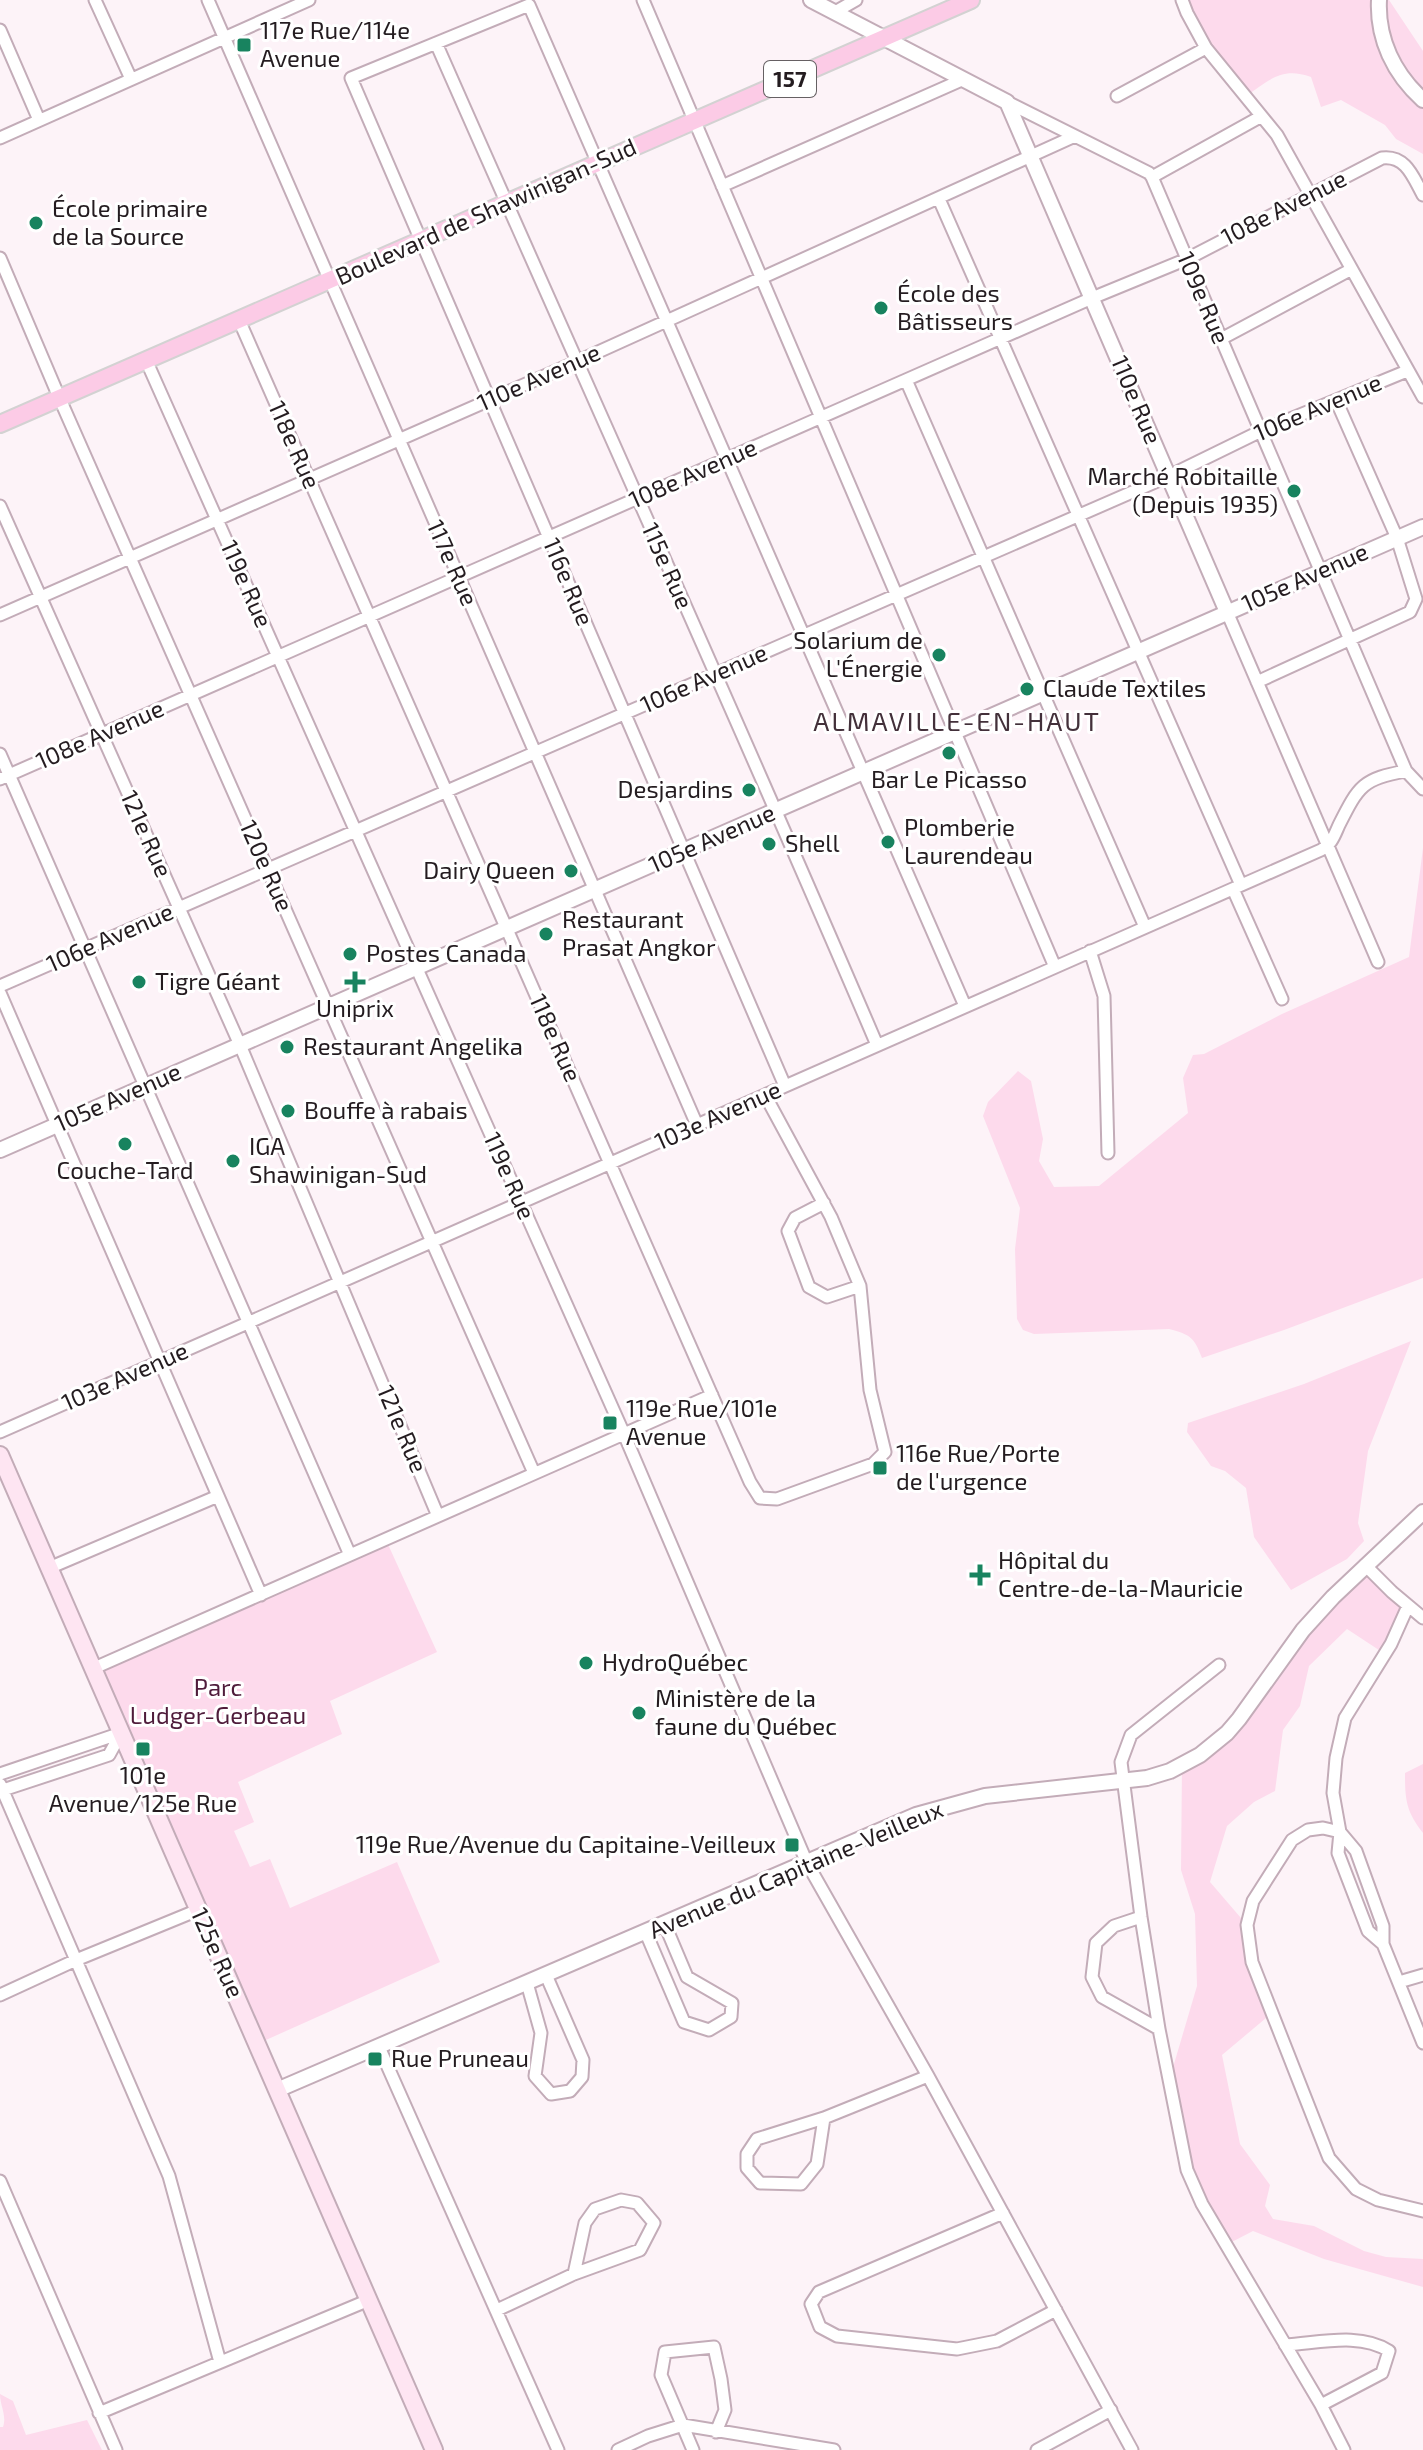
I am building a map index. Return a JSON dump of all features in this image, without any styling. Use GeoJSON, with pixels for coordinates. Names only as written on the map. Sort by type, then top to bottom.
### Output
{"type":"FeatureCollection","features":[{"type":"Feature","properties":{"kind":"main road","name":"Boulevard de Shawinigan-Sud"},"geometry":{"type":"LineString","coordinates":[[0,424],[971,0]]}},
{"type":"Feature","properties":{"kind":"main road","name":"125e Rue"},"geometry":{"type":"LineString","coordinates":[[0,1455],[434,2450]]}},
{"type":"Feature","properties":{"kind":"street"},"geometry":{"type":"LineString","coordinates":[[95,0],[131,79]]}},
{"type":"Feature","properties":{"kind":"street","name":"117e Rue"},"geometry":{"type":"LineString","coordinates":[[208,0],[697,1125]]}},
{"type":"Feature","properties":{"kind":"street"},"geometry":{"type":"LineString","coordinates":[[0,138],[309,0]]}},
{"type":"Feature","properties":{"kind":"street"},"geometry":{"type":"LineString","coordinates":[[643,0],[1055,967]]}},
{"type":"Feature","properties":{"kind":"street"},"geometry":{"type":"LineString","coordinates":[[811,0],[1152,177],[1260,117]]}},
{"type":"Feature","properties":{"kind":"street"},"geometry":{"type":"LineString","coordinates":[[835,12],[856,0]]}},
{"type":"Feature","properties":{"kind":"street"},"geometry":{"type":"LineString","coordinates":[[1182,0],[1206,48],[1277,135],[1423,397]]}},
{"type":"Feature","properties":{"kind":"street"},"geometry":{"type":"LineString","coordinates":[[1379,0],[1380,32],[1388,54],[1423,100]]}},
{"type":"Feature","properties":{"kind":"street"},"geometry":{"type":"LineString","coordinates":[[436,43],[529,5],[965,1006]]}},
{"type":"Feature","properties":{"kind":"street"},"geometry":{"type":"LineString","coordinates":[[0,30],[39,120]]}},
{"type":"Feature","properties":{"kind":"street","name":"116e Rue"},"geometry":{"type":"LineString","coordinates":[[436,43],[351,78],[785,1086]]}},
{"type":"Feature","properties":{"kind":"street","name":"115e Rue"},"geometry":{"type":"LineString","coordinates":[[436,43],[777,810],[877,1045]]}},
{"type":"Feature","properties":{"kind":"street"},"geometry":{"type":"LineString","coordinates":[[1117,96],[1206,48]]}},
{"type":"Feature","properties":{"kind":"street"},"geometry":{"type":"LineString","coordinates":[[722,186],[964,79]]}},
{"type":"Feature","properties":{"kind":"street","name":"110e Rue"},"geometry":{"type":"LineString","coordinates":[[1007,102],[1378,962]]}},
{"type":"Feature","properties":{"kind":"street","name":"110e Avenue"},"geometry":{"type":"LineString","coordinates":[[0,615],[667,322],[1075,136]]}},
{"type":"Feature","properties":{"kind":"street","name":"108e Avenue"},"geometry":{"type":"LineString","coordinates":[[5,777],[1000,338],[1187,259],[1382,158],[1400,160],[1408,167],[1423,195]]}},
{"type":"Feature","properties":{"kind":"street","name":"109e Rue"},"geometry":{"type":"LineString","coordinates":[[1152,177],[1406,771]]}},
{"type":"Feature","properties":{"kind":"street"},"geometry":{"type":"LineString","coordinates":[[939,199],[1139,652],[1282,999]]}},
{"type":"Feature","properties":{"kind":"street","name":"120e Rue"},"geometry":{"type":"LineString","coordinates":[[0,258],[534,1473]]}},
{"type":"Feature","properties":{"kind":"street"},"geometry":{"type":"LineString","coordinates":[[1221,339],[1350,270]]}},
{"type":"Feature","properties":{"kind":"street","name":"118e Rue"},"geometry":{"type":"LineString","coordinates":[[239,320],[750,1482],[760,1498],[777,1499],[873,1464],[885,1452],[870,1390],[860,1286]]}},
{"type":"Feature","properties":{"kind":"street","name":"119e Rue"},"geometry":{"type":"LineString","coordinates":[[146,360],[624,1434],[807,1863],[928,2076],[1132,2450]]}},
{"type":"Feature","properties":{"kind":"street","name":"106e Avenue"},"geometry":{"type":"LineString","coordinates":[[0,986],[1169,476],[1261,431],[1407,371]]}},
{"type":"Feature","properties":{"kind":"street"},"geometry":{"type":"LineString","coordinates":[[906,380],[1145,927]]}},
{"type":"Feature","properties":{"kind":"street"},"geometry":{"type":"LineString","coordinates":[[1257,682],[1410,612],[1416,599],[1397,538],[1336,400]]}},
{"type":"Feature","properties":{"kind":"street","name":"121e Rue"},"geometry":{"type":"LineString","coordinates":[[0,506],[240,1045],[438,1516]]}},
{"type":"Feature","properties":{"kind":"street","name":"105e Avenue"},"geometry":{"type":"LineString","coordinates":[[0,1150],[1423,527]]}},
{"type":"Feature","properties":{"kind":"street"},"geometry":{"type":"LineString","coordinates":[[0,754],[5,777],[85,949],[350,1555]]}},
{"type":"Feature","properties":{"kind":"street"},"geometry":{"type":"LineString","coordinates":[[1328,846],[1359,790],[1377,776],[1406,771],[1423,789]]}},
{"type":"Feature","properties":{"kind":"street","name":"103e Avenue"},"geometry":{"type":"LineString","coordinates":[[0,1432],[1328,846]]}},
{"type":"Feature","properties":{"kind":"street"},"geometry":{"type":"LineString","coordinates":[[1090,951],[1104,996],[1108,1153]]}},
{"type":"Feature","properties":{"kind":"street"},"geometry":{"type":"LineString","coordinates":[[0,993],[261,1595]]}},
{"type":"Feature","properties":{"kind":"street"},"geometry":{"type":"LineString","coordinates":[[765,1095],[824,1203],[860,1286],[827,1297],[809,1287],[788,1231],[795,1218],[824,1203]]}},
{"type":"Feature","properties":{"kind":"street"},"geometry":{"type":"LineString","coordinates":[[92,1669],[712,1395]]}},
{"type":"Feature","properties":{"kind":"street"},"geometry":{"type":"LineString","coordinates":[[49,1568],[218,1496]]}},
{"type":"Feature","properties":{"kind":"street","name":"Avenue du Capitaine-Veilleux"},"geometry":{"type":"LineString","coordinates":[[277,2090],[916,1815],[985,1796],[1123,1782],[1170,1771],[1200,1755],[1227,1733],[1303,1630],[1365,1565],[1423,1512]]}},
{"type":"Feature","properties":{"kind":"street"},"geometry":{"type":"LineString","coordinates":[[1365,1565],[1423,1618]]}},
{"type":"Feature","properties":{"kind":"street"},"geometry":{"type":"LineString","coordinates":[[1383,1944],[1368,1931],[1338,1853],[1340,1832],[1333,1793],[1336,1758],[1345,1718],[1391,1644],[1408,1606]]}},
{"type":"Feature","properties":{"kind":"street"},"geometry":{"type":"LineString","coordinates":[[1219,1665],[1131,1735],[1121,1762],[1141,1917],[1187,2170],[1202,2204],[1321,2405],[1344,2450]]}},
{"type":"Feature","properties":{"kind":"street"},"geometry":{"type":"LineString","coordinates":[[0,1774],[121,1733]]}},
{"type":"Feature","properties":{"kind":"street"},"geometry":{"type":"LineString","coordinates":[[121,1733],[109,1755],[1,1789],[169,2176],[220,2362]]}},
{"type":"Feature","properties":{"kind":"street"},"geometry":{"type":"LineString","coordinates":[[1423,2043],[1383,1944],[1383,1926],[1356,1851],[1340,1832],[1323,1828],[1308,1830],[1292,1840],[1253,1901],[1247,1925],[1252,1962],[1329,2158],[1356,2189],[1378,2200],[1423,2211]]}},
{"type":"Feature","properties":{"kind":"street"},"geometry":{"type":"LineString","coordinates":[[0,1995],[198,1910]]}},
{"type":"Feature","properties":{"kind":"street"},"geometry":{"type":"LineString","coordinates":[[1141,1917],[1114,1926],[1096,1943],[1092,1977],[1102,1997],[1159,2029]]}},
{"type":"Feature","properties":{"kind":"street"},"geometry":{"type":"LineString","coordinates":[[646,1933],[684,2022],[709,2030],[731,2017],[732,2003],[687,1977],[665,1925]]}},
{"type":"Feature","properties":{"kind":"street"},"geometry":{"type":"LineString","coordinates":[[527,1983],[541,2033],[535,2076],[551,2094],[570,2091],[582,2077],[583,2060],[546,1975]]}},
{"type":"Feature","properties":{"kind":"street"},"geometry":{"type":"LineString","coordinates":[[1399,1982],[1423,1975]]}},
{"type":"Feature","properties":{"kind":"street"},"geometry":{"type":"LineString","coordinates":[[379,2047],[558,2450]]}},
{"type":"Feature","properties":{"kind":"street"},"geometry":{"type":"LineString","coordinates":[[824,2118],[817,2164],[801,2184],[760,2183],[747,2168],[747,2154],[757,2139],[824,2118],[928,2076]]}},
{"type":"Feature","properties":{"kind":"street"},"geometry":{"type":"LineString","coordinates":[[0,2181],[116,2450]]}},
{"type":"Feature","properties":{"kind":"street"},"geometry":{"type":"LineString","coordinates":[[497,2310],[574,2274],[640,2250],[654,2223],[637,2203],[621,2200],[595,2209],[585,2223],[574,2274]]}},
{"type":"Feature","properties":{"kind":"street"},"geometry":{"type":"LineString","coordinates":[[1003,2213],[819,2292],[811,2304],[820,2327],[837,2336],[957,2349],[997,2341],[1056,2310]]}},
{"type":"Feature","properties":{"kind":"street"},"geometry":{"type":"LineString","coordinates":[[99,2413],[369,2300]]}},
{"type":"Feature","properties":{"kind":"street"},"geometry":{"type":"LineString","coordinates":[[1285,2345],[1353,2340],[1376,2342],[1389,2351],[1382,2373],[1321,2405]]}},
{"type":"Feature","properties":{"kind":"street"},"geometry":{"type":"LineString","coordinates":[[693,2450],[661,2375],[665,2352],[714,2347],[725,2410],[716,2432]]}},
{"type":"Feature","properties":{"kind":"street"},"geometry":{"type":"LineString","coordinates":[[1037,2450],[1111,2410]]}},
{"type":"Feature","properties":{"kind":"street"},"geometry":{"type":"LineString","coordinates":[[618,2450],[683,2425],[834,2450]]}},
{"type":"Feature","properties":{"kind":"green space"},"geometry":{"type":"Polygon","coordinates":[[[1182,0],[1389,0],[1423,51],[1423,154],[1396,139],[1385,125],[1341,100],[1321,107],[1311,77],[1283,74],[1244,97],[1206,48],[1182,0]]]}},
{"type":"Feature","properties":{"kind":"green space"},"geometry":{"type":"Polygon","coordinates":[[[1423,848],[1423,1278],[1202,1358],[1191,1338],[1169,1329],[1034,1334],[1023,1330],[1017,1319],[1015,1249],[1020,1208],[983,1116],[988,1102],[1018,1071],[1031,1081],[1043,1139],[1039,1161],[1054,1187],[1099,1186],[1188,1113],[1183,1078],[1193,1055],[1204,1054],[1282,1014],[1409,957],[1423,848]]]}},
{"type":"Feature","properties":{"kind":"green space"},"geometry":{"type":"Polygon","coordinates":[[[1411,1341],[1368,1451],[1358,1523],[1364,1541],[1347,1559],[1291,1590],[1254,1537],[1246,1488],[1225,1471],[1211,1466],[1187,1432],[1188,1423],[1304,1384],[1411,1341]]]}},
{"type":"Feature","properties":{"kind":"green space","name":"Parc Ludger-Gerbeau"},"geometry":{"type":"Polygon","coordinates":[[[386,1540],[437,1652],[330,1701],[342,1734],[238,1782],[254,1822],[234,1831],[250,1867],[270,1859],[290,1908],[397,1862],[440,1962],[257,2044],[92,1669],[386,1540]]]}},
{"type":"Feature","properties":{"kind":"green space"},"geometry":{"type":"Polygon","coordinates":[[[1365,1565],[1408,1606],[1385,1654],[1347,1629],[1309,1666],[1300,1706],[1283,1730],[1275,1791],[1254,1802],[1227,1826],[1210,1882],[1247,1925],[1272,2013],[1222,2055],[1240,2144],[1270,2185],[1265,2206],[1273,2219],[1314,2226],[1364,2251],[1386,2257],[1423,2259],[1423,2287],[1324,2259],[1253,2231],[1226,2245],[1202,2204],[1169,2081],[1197,1986],[1195,1914],[1181,1870],[1182,1765],[1250,1705],[1365,1565]]]}},
{"type":"Feature","properties":{"kind":"green space"},"geometry":{"type":"Polygon","coordinates":[[[1423,1764],[1423,1833],[1408,1805],[1405,1773],[1423,1764]]]}},
{"type":"Feature","properties":{"kind":"green space"},"geometry":{"type":"Polygon","coordinates":[[[0,2394],[13,2401],[26,2435],[87,2420],[102,2450],[0,2450],[0,2427],[3,2427],[4,2418],[0,2394]]]}},
{"type":"Feature","properties":{"kind":"place","name":"117e Rue/114e Avenue"},"geometry":{"type":"Point","coordinates":[244,45]}},
{"type":"Feature","properties":{"kind":"place","name":"École primaire de la Source"},"geometry":{"type":"Point","coordinates":[36,223]}},
{"type":"Feature","properties":{"kind":"place","name":"École des Bâtisseurs"},"geometry":{"type":"Point","coordinates":[881,308]}},
{"type":"Feature","properties":{"kind":"place","name":"Marché Robitaille (Depuis 1935)"},"geometry":{"type":"Point","coordinates":[1294,491]}},
{"type":"Feature","properties":{"kind":"place","name":"Solarium de L'Énergie"},"geometry":{"type":"Point","coordinates":[939,655]}},
{"type":"Feature","properties":{"kind":"place","name":"Claude Textiles"},"geometry":{"type":"Point","coordinates":[1027,689]}},
{"type":"Feature","properties":{"kind":"place","name":"Bar Le Picasso"},"geometry":{"type":"Point","coordinates":[949,753]}},
{"type":"Feature","properties":{"kind":"place","name":"Desjardins"},"geometry":{"type":"Point","coordinates":[749,790]}},
{"type":"Feature","properties":{"kind":"place","name":"Plomberie Laurendeau"},"geometry":{"type":"Point","coordinates":[888,842]}},
{"type":"Feature","properties":{"kind":"place","name":"Shell"},"geometry":{"type":"Point","coordinates":[769,844]}},
{"type":"Feature","properties":{"kind":"place","name":"Dairy Queen"},"geometry":{"type":"Point","coordinates":[571,871]}},
{"type":"Feature","properties":{"kind":"place","name":"Restaurant Prasat Angkor"},"geometry":{"type":"Point","coordinates":[546,934]}},
{"type":"Feature","properties":{"kind":"place","name":"Postes Canada"},"geometry":{"type":"Point","coordinates":[350,954]}},
{"type":"Feature","properties":{"kind":"place","name":"Tigre Géant"},"geometry":{"type":"Point","coordinates":[139,982]}},
{"type":"Feature","properties":{"kind":"place","name":"Uniprix"},"geometry":{"type":"Point","coordinates":[355,982]}},
{"type":"Feature","properties":{"kind":"place","name":"Restaurant Angelika"},"geometry":{"type":"Point","coordinates":[287,1047]}},
{"type":"Feature","properties":{"kind":"place","name":"Bouffe à rabais"},"geometry":{"type":"Point","coordinates":[288,1111]}},
{"type":"Feature","properties":{"kind":"place","name":"Couche-Tard"},"geometry":{"type":"Point","coordinates":[125,1144]}},
{"type":"Feature","properties":{"kind":"place","name":"IGA Shawinigan-Sud"},"geometry":{"type":"Point","coordinates":[233,1161]}},
{"type":"Feature","properties":{"kind":"place","name":"119e Rue/101e Avenue"},"geometry":{"type":"Point","coordinates":[610,1423]}},
{"type":"Feature","properties":{"kind":"place","name":"116e Rue/Porte de l'urgence"},"geometry":{"type":"Point","coordinates":[880,1468]}},
{"type":"Feature","properties":{"kind":"place","name":"Hôpital du Centre-de-la-Mauricie"},"geometry":{"type":"Point","coordinates":[980,1575]}},
{"type":"Feature","properties":{"kind":"place","name":"HydroQuébec"},"geometry":{"type":"Point","coordinates":[586,1663]}},
{"type":"Feature","properties":{"kind":"place","name":"Ministère de la faune du Québec"},"geometry":{"type":"Point","coordinates":[639,1713]}},
{"type":"Feature","properties":{"kind":"place","name":"101e Avenue/125e Rue"},"geometry":{"type":"Point","coordinates":[143,1749]}},
{"type":"Feature","properties":{"kind":"place","name":"119e Rue/Avenue du Capitaine-Veilleux"},"geometry":{"type":"Point","coordinates":[792,1845]}},
{"type":"Feature","properties":{"kind":"place","name":"Rue Pruneau"},"geometry":{"type":"Point","coordinates":[375,2059]}},
{"type":"Feature","properties":{"kind":"district","name":"ALMAVILLE-EN-HAUT"},"geometry":{"type":"Point","coordinates":[957,722]}}]}
